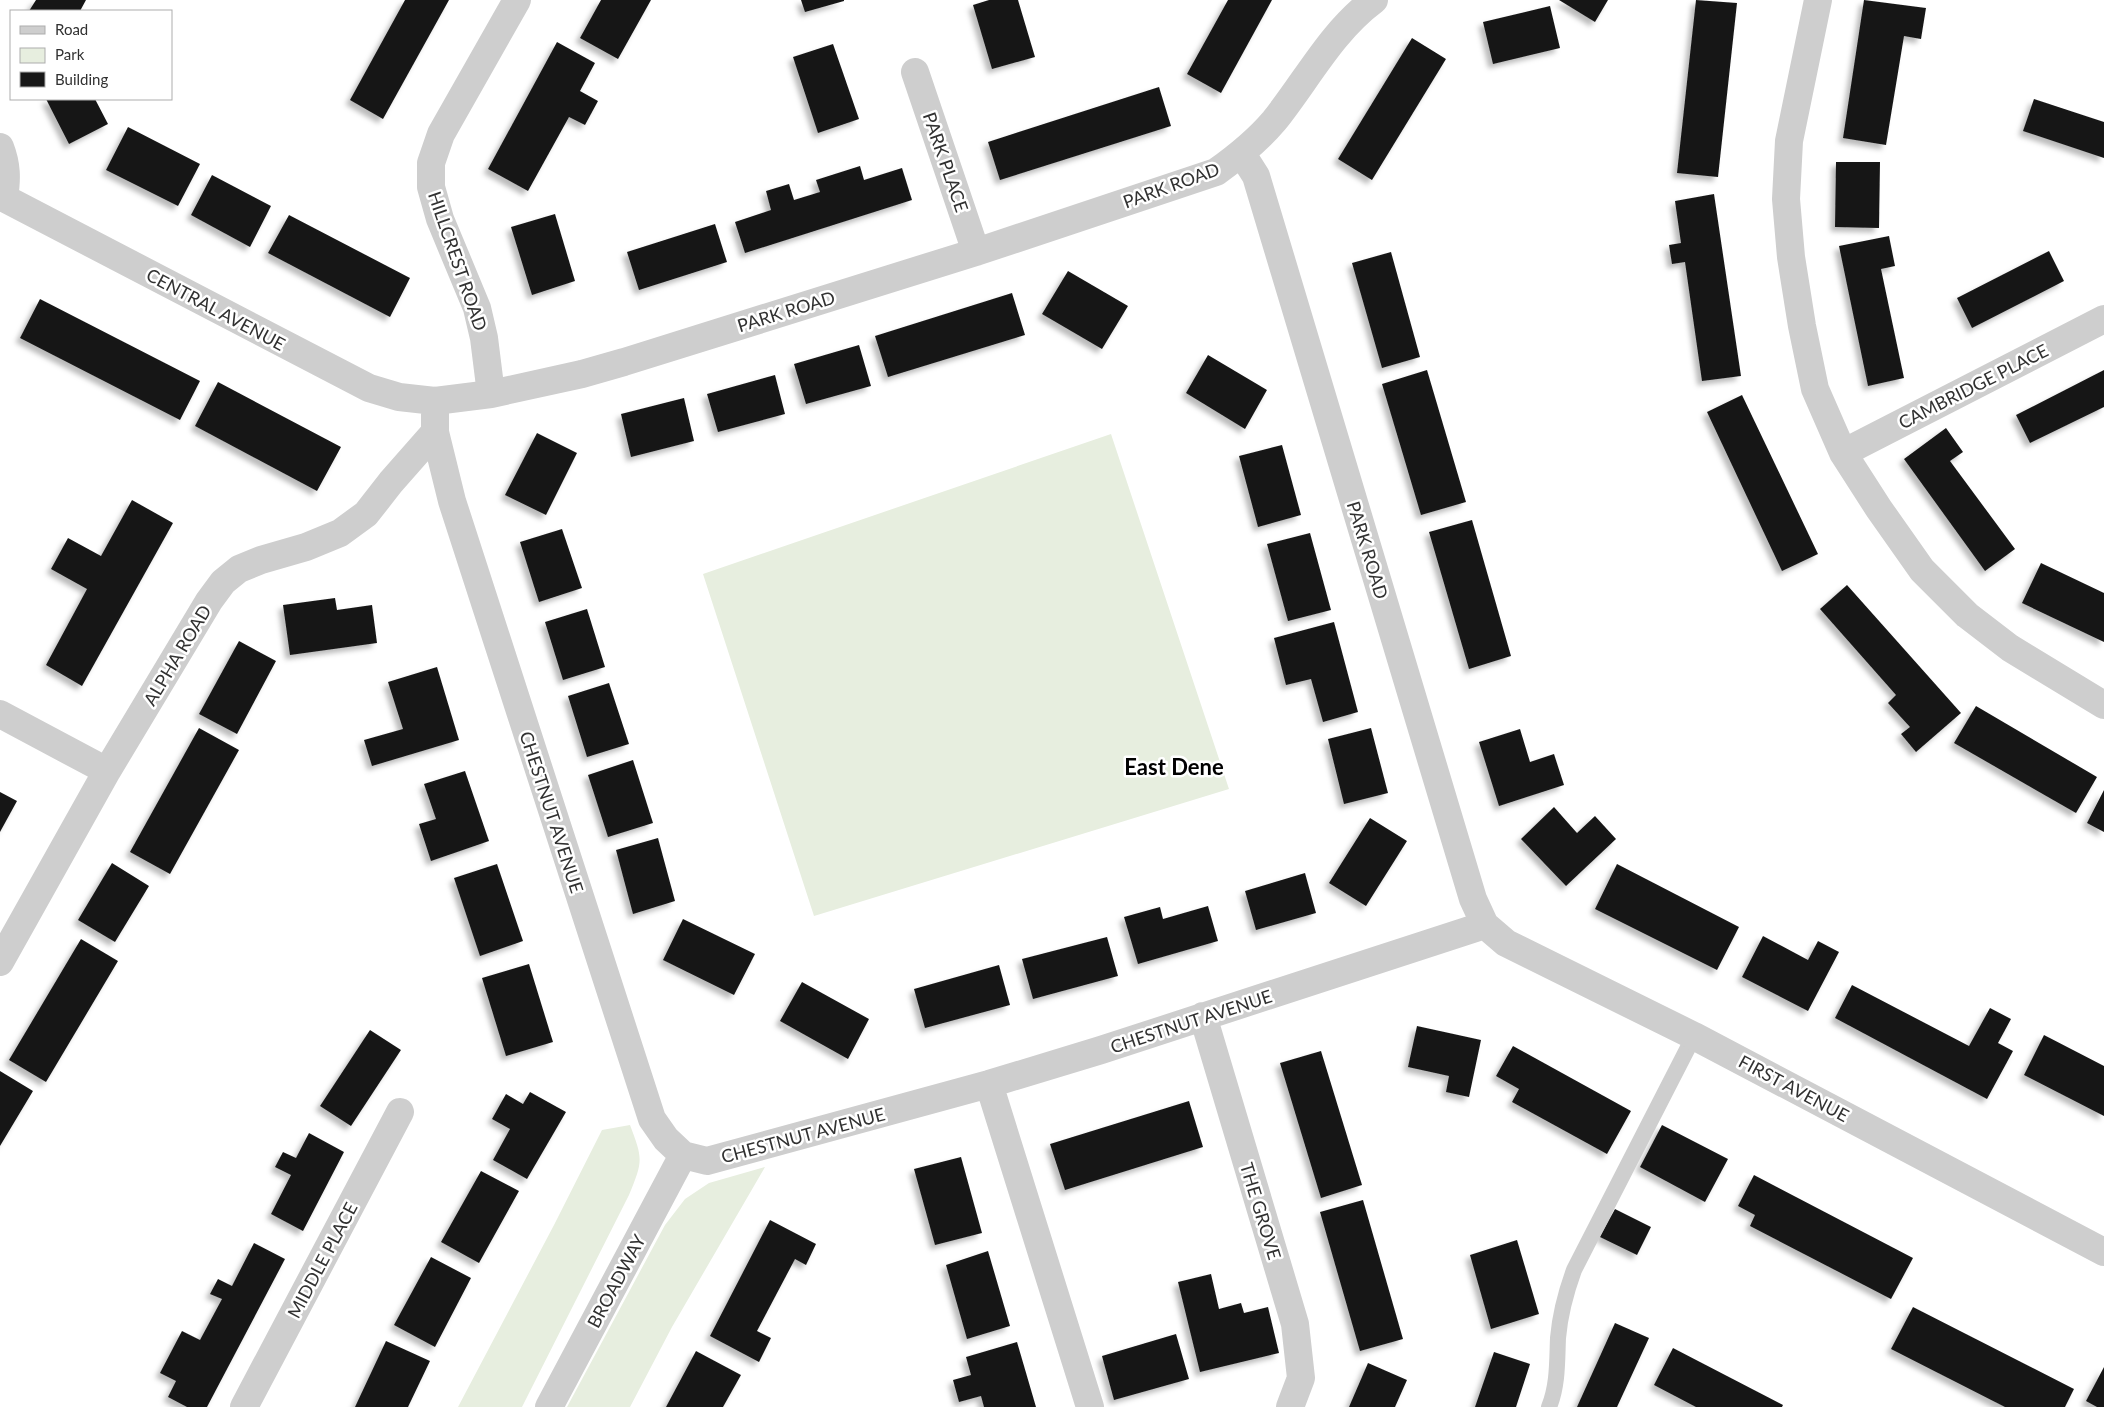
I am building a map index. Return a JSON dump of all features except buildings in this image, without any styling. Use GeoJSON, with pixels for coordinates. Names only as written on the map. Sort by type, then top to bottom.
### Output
{"type":"FeatureCollection","features":[{"type":"Feature","properties":{"kind":"street","name":"HILLCREST ROAD"},"geometry":{"type":"LineString","coordinates":[[491,394],[484,338],[477,308],[440,219],[431,187],[431,162],[441,134],[518,0]]}},
{"type":"Feature","properties":{"kind":"street"},"geometry":{"type":"LineString","coordinates":[[1242,154],[1273,122],[1337,35],[1362,9],[1374,0]]}},
{"type":"Feature","properties":{"kind":"street"},"geometry":{"type":"LineString","coordinates":[[1818,0],[1789,141],[1786,200],[1802,326],[1815,389],[1843,453],[1879,509],[1922,570],[1967,615],[2010,648],[2104,705]]}},
{"type":"Feature","properties":{"kind":"street","name":"PARK PLACE"},"geometry":{"type":"LineString","coordinates":[[916,72],[976,252]]}},
{"type":"Feature","properties":{"kind":"street","name":"CENTRAL AVENUE"},"geometry":{"type":"LineString","coordinates":[[0,147],[6,161],[7,177],[2,197],[369,388],[399,397],[435,401]]}},
{"type":"Feature","properties":{"kind":"street","name":"PARK ROAD"},"geometry":{"type":"LineString","coordinates":[[435,401],[491,394],[582,374],[976,252],[1216,172],[1242,154],[1256,176],[1467,881],[1485,925]]}},
{"type":"Feature","properties":{"kind":"street","name":"CAMBRIDGE PLACE"},"geometry":{"type":"LineString","coordinates":[[1843,453],[2104,319]]}},
{"type":"Feature","properties":{"kind":"street","name":"CHESTNUT AVENUE"},"geometry":{"type":"LineString","coordinates":[[435,401],[435,432],[452,500],[652,1119],[666,1139],[683,1155],[707,1161],[989,1084],[1101,1050],[1485,925]]}},
{"type":"Feature","properties":{"kind":"street","name":"ALPHA ROAD"},"geometry":{"type":"LineString","coordinates":[[0,962],[107,771],[209,601],[223,582],[239,569],[261,560],[306,548],[340,533],[366,514],[435,432]]}},
{"type":"Feature","properties":{"kind":"street"},"geometry":{"type":"LineString","coordinates":[[0,714],[107,771]]}},
{"type":"Feature","properties":{"kind":"street","name":"FIRST AVENUE"},"geometry":{"type":"LineString","coordinates":[[1485,925],[1506,943],[1694,1036],[2104,1252]]}},
{"type":"Feature","properties":{"kind":"street","name":"THE GROVE"},"geometry":{"type":"LineString","coordinates":[[1203,1016],[1295,1324],[1301,1378],[1290,1407]]}},
{"type":"Feature","properties":{"kind":"street"},"geometry":{"type":"LineString","coordinates":[[989,1084],[1090,1407]]}},
{"type":"Feature","properties":{"kind":"street","name":"MIDDLE PLACE"},"geometry":{"type":"LineString","coordinates":[[244,1407],[400,1112]]}},
{"type":"Feature","properties":{"kind":"street","name":"BROADWAY"},"geometry":{"type":"LineString","coordinates":[[549,1407],[683,1155]]}},
{"type":"Feature","properties":{"kind":"lane"},"geometry":{"type":"LineString","coordinates":[[1549,1407],[1558,1370],[1558,1336],[1564,1299],[1574,1270],[1694,1036]]}},
{"type":"Feature","properties":{"kind":"green space"},"geometry":{"type":"Polygon","coordinates":[[[1111,434],[1229,789],[814,916],[703,574],[1111,434]]]}},
{"type":"Feature","properties":{"kind":"green space"},"geometry":{"type":"Polygon","coordinates":[[[630,1125],[640,1160],[634,1184],[522,1407],[458,1407],[602,1130],[630,1125]]]}},
{"type":"Feature","properties":{"kind":"green space"},"geometry":{"type":"Polygon","coordinates":[[[765,1167],[672,1327],[630,1407],[567,1407],[665,1225],[685,1199],[709,1183],[765,1167]]]}},
{"type":"Feature","properties":{"kind":"district","name":"East Dene"},"geometry":{"type":"Point","coordinates":[1174,766]}}]}
